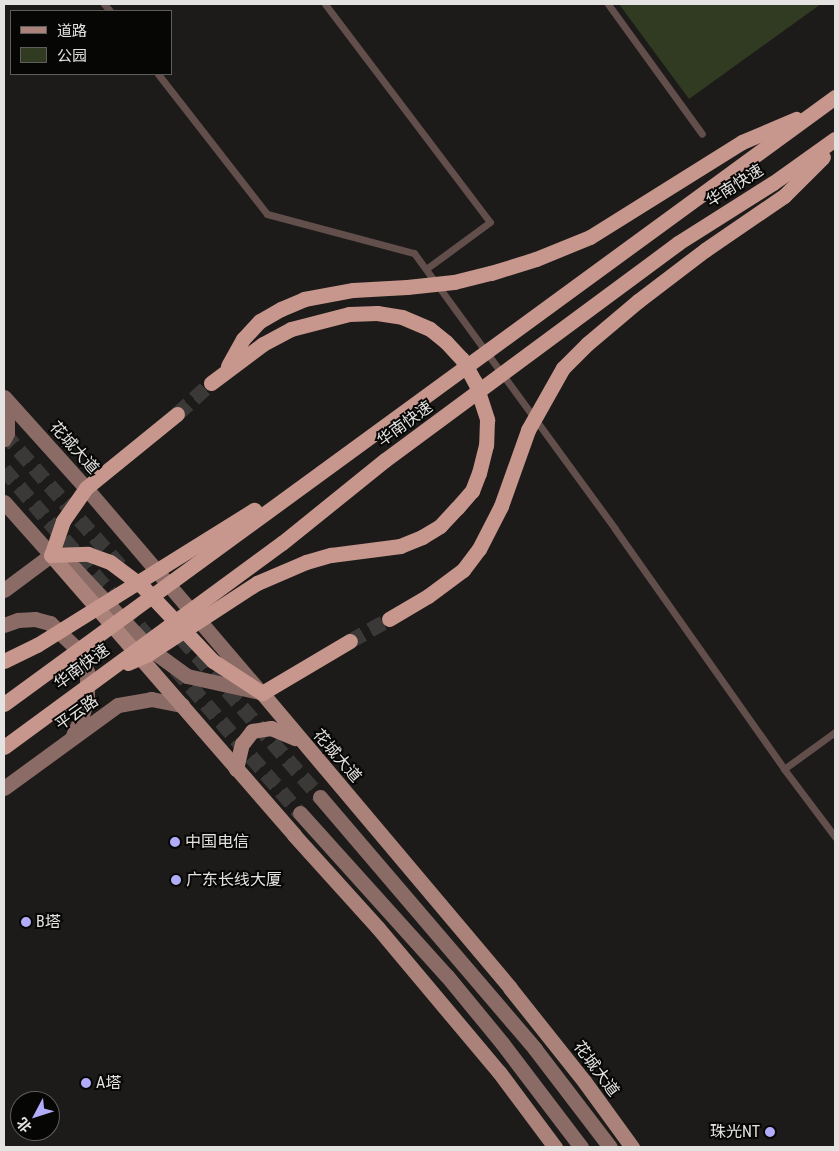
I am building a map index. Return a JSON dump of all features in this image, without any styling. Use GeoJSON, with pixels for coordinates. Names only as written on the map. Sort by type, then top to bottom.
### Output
{"type":"FeatureCollection","features":[{"type":"Feature","properties":{"kind":"highway","name":"华南快速"},"geometry":{"type":"LineString","coordinates":[[4,704],[835,97]]}},
{"type":"Feature","properties":{"kind":"highway"},"geometry":{"type":"LineString","coordinates":[[225,371],[243,340],[260,321],[281,309],[304,299],[353,290],[454,282],[536,259],[581,240],[742,142],[823,107]]}},
{"type":"Feature","properties":{"kind":"highway","name":"华南快速"},"geometry":{"type":"LineString","coordinates":[[4,747],[282,543],[385,460],[678,243],[774,183],[835,139]]}},
{"type":"Feature","properties":{"kind":"highway"},"geometry":{"type":"LineString","coordinates":[[389,619],[428,596],[463,570],[479,549],[501,506],[528,430],[563,368],[586,344],[638,301],[705,250],[784,196],[835,144]]}},
{"type":"Feature","properties":{"kind":"highway"},"geometry":{"type":"LineString","coordinates":[[97,677],[148,654],[258,583],[306,562],[331,556],[400,546],[422,537],[440,526],[458,508],[472,491],[479,473],[486,445],[487,420],[475,382],[462,359],[446,342],[430,329],[402,317],[376,313],[348,314],[298,326],[263,344],[211,383]]}},
{"type":"Feature","properties":{"kind":"highway"},"geometry":{"type":"LineString","coordinates":[[177,414],[86,488],[63,521],[51,555],[88,554],[110,562],[142,586],[213,661],[262,693],[350,641]]}},
{"type":"Feature","properties":{"kind":"highway"},"geometry":{"type":"LineString","coordinates":[[4,661],[37,646],[179,555],[336,461]]}},
{"type":"Feature","properties":{"kind":"main road"},"geometry":{"type":"LineString","coordinates":[[51,555],[88,600],[440,1000],[499,1072],[555,1147]]}},
{"type":"Feature","properties":{"kind":"main road","name":"花城大道"},"geometry":{"type":"LineString","coordinates":[[262,693],[300,741],[510,988],[584,1081],[632,1147]]}},
{"type":"Feature","properties":{"kind":"main road"},"geometry":{"type":"LineString","coordinates":[[236,769],[242,744],[252,731],[271,728],[283,731],[300,741]]}},
{"type":"Feature","properties":{"kind":"street","name":"花城大道"},"geometry":{"type":"LineString","coordinates":[[4,397],[86,488],[262,693]]}},
{"type":"Feature","properties":{"kind":"street"},"geometry":{"type":"LineString","coordinates":[[4,410],[7,421],[7,433],[4,440]]}},
{"type":"Feature","properties":{"kind":"street"},"geometry":{"type":"LineString","coordinates":[[4,502],[51,555],[75,569],[150,648],[187,676],[262,693]]}},
{"type":"Feature","properties":{"kind":"street"},"geometry":{"type":"LineString","coordinates":[[4,590],[51,555]]}},
{"type":"Feature","properties":{"kind":"street"},"geometry":{"type":"LineString","coordinates":[[4,625],[18,620],[35,619],[50,623],[68,638],[83,660],[87,672],[88,698],[71,739]]}},
{"type":"Feature","properties":{"kind":"street","name":"平云路"},"geometry":{"type":"LineString","coordinates":[[4,788],[118,705],[150,699],[182,705]]}},
{"type":"Feature","properties":{"kind":"street"},"geometry":{"type":"LineString","coordinates":[[320,797],[535,1049],[610,1147]]}},
{"type":"Feature","properties":{"kind":"street"},"geometry":{"type":"LineString","coordinates":[[300,813],[448,976],[581,1147]]}},
{"type":"Feature","properties":{"kind":"lane"},"geometry":{"type":"LineString","coordinates":[[326,4],[490,222],[426,269]]}},
{"type":"Feature","properties":{"kind":"lane"},"geometry":{"type":"LineString","coordinates":[[608,4],[702,134]]}},
{"type":"Feature","properties":{"kind":"lane"},"geometry":{"type":"LineString","coordinates":[[159,75],[266,214],[414,253],[615,529],[784,769],[835,837]]}},
{"type":"Feature","properties":{"kind":"lane"},"geometry":{"type":"LineString","coordinates":[[784,769],[835,732]]}},
{"type":"Feature","properties":{"kind":"green space"},"geometry":{"type":"Polygon","coordinates":[[[619,4],[821,4],[689,99],[619,4]]]}},
{"type":"Feature","properties":{"kind":"tunnel"},"geometry":{"type":"LineString","coordinates":[[177,414],[211,383]]}},
{"type":"Feature","properties":{"kind":"tunnel"},"geometry":{"type":"LineString","coordinates":[[4,433],[123,569]]}},
{"type":"Feature","properties":{"kind":"tunnel"},"geometry":{"type":"LineString","coordinates":[[4,469],[156,646]]}},
{"type":"Feature","properties":{"kind":"tunnel"},"geometry":{"type":"LineString","coordinates":[[350,641],[389,619]]}},
{"type":"Feature","properties":{"kind":"tunnel"},"geometry":{"type":"LineString","coordinates":[[182,638],[320,797]]}},
{"type":"Feature","properties":{"kind":"tunnel"},"geometry":{"type":"LineString","coordinates":[[176,669],[300,813]]}},
{"type":"Feature","properties":{"kind":"place","name":"中国电信"},"geometry":{"type":"Point","coordinates":[175,842]}},
{"type":"Feature","properties":{"kind":"place","name":"广东长线大厦"},"geometry":{"type":"Point","coordinates":[176,880]}},
{"type":"Feature","properties":{"kind":"place","name":"B塔"},"geometry":{"type":"Point","coordinates":[26,922]}},
{"type":"Feature","properties":{"kind":"place","name":"A塔"},"geometry":{"type":"Point","coordinates":[86,1083]}},
{"type":"Feature","properties":{"kind":"place","name":"珠光NT"},"geometry":{"type":"Point","coordinates":[770,1132]}}]}
